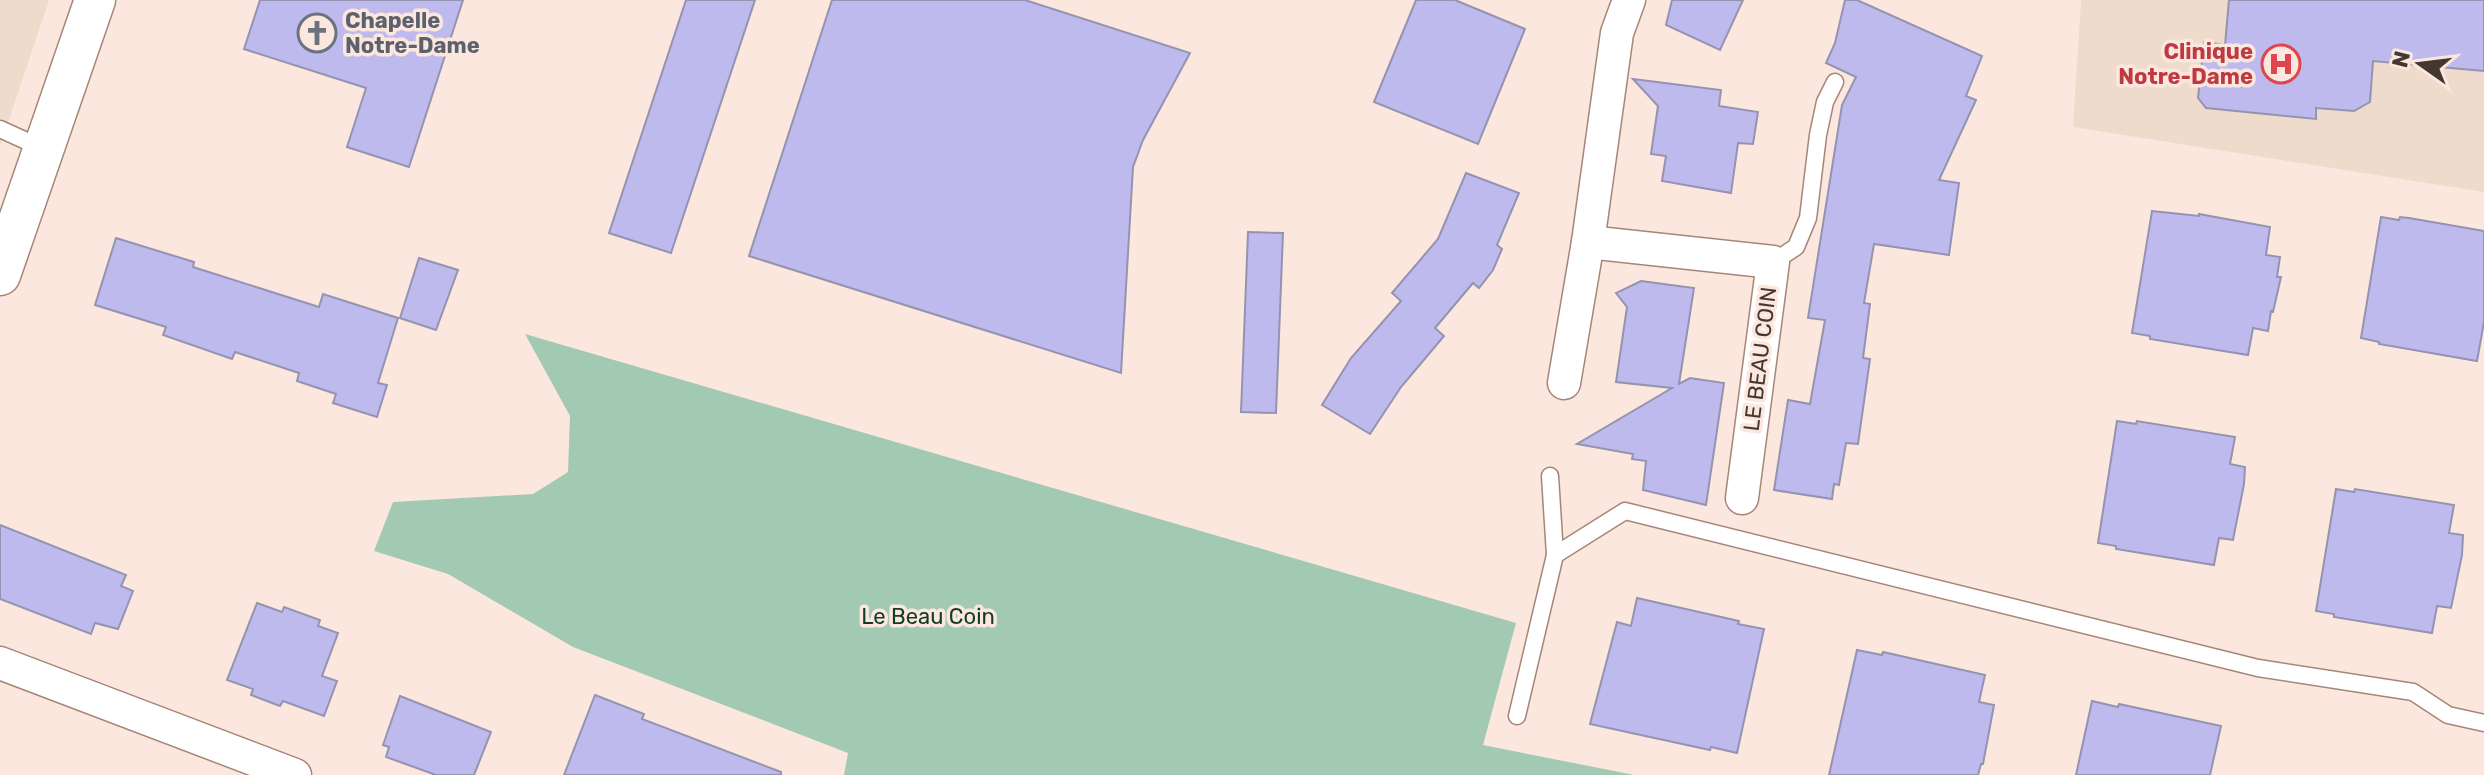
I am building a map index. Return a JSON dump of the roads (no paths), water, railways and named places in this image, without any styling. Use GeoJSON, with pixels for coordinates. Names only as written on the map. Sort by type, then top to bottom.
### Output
{"type":"FeatureCollection","features":[{"type":"Feature","properties":{"kind":"street"},"geometry":{"type":"LineString","coordinates":[[0,275],[95,0]]}},
{"type":"Feature","properties":{"kind":"street"},"geometry":{"type":"LineString","coordinates":[[1564,383],[1588,242],[1617,33],[1629,0]]}},
{"type":"Feature","properties":{"kind":"street","name":"LE BEAU COIN"},"geometry":{"type":"LineString","coordinates":[[1588,242],[1773,262],[1742,498]]}},
{"type":"Feature","properties":{"kind":"street"},"geometry":{"type":"LineString","coordinates":[[0,663],[295,775]]}},
{"type":"Feature","properties":{"kind":"lane"},"geometry":{"type":"LineString","coordinates":[[1773,262],[1796,247],[1808,218],[1818,135],[1825,102],[1835,82]]}},
{"type":"Feature","properties":{"kind":"lane"},"geometry":{"type":"LineString","coordinates":[[0,129],[45,149]]}},
{"type":"Feature","properties":{"kind":"lane"},"geometry":{"type":"LineString","coordinates":[[1517,716],[1555,555],[1550,476]]}},
{"type":"Feature","properties":{"kind":"lane"},"geometry":{"type":"LineString","coordinates":[[1555,555],[1625,511],[2258,668],[2413,692],[2448,715],[2484,723]]}},
{"type":"Feature","properties":{"kind":"place","name":"Chapelle Notre-Dame"},"geometry":{"type":"Point","coordinates":[317,33]}},
{"type":"Feature","properties":{"kind":"place","name":"Clinique Notre-Dame"},"geometry":{"type":"Point","coordinates":[2281,64]}},
{"type":"Feature","properties":{"kind":"park label","name":"Le Beau Coin"},"geometry":{"type":"Point","coordinates":[928,616]}}]}
